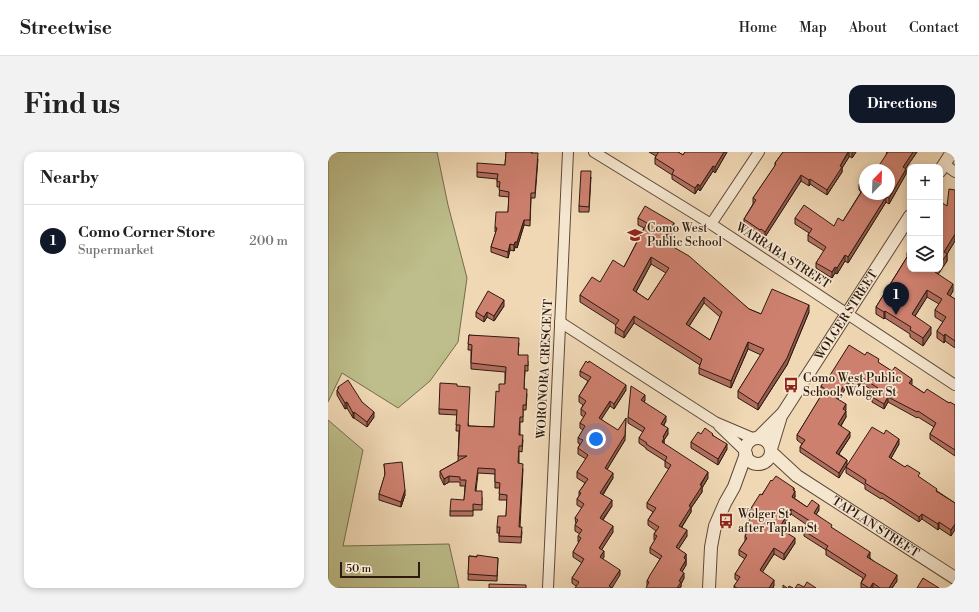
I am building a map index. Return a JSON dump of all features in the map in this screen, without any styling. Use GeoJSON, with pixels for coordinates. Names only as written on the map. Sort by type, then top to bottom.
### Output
{"type":"FeatureCollection","features":[{"type":"Feature","properties":{"kind":"street","name":"WORONORA CRESCENT"},"geometry":{"type":"LineString","coordinates":[[548,588],[568,152]]}},
{"type":"Feature","properties":{"kind":"street","name":"WARRABA STREET"},"geometry":{"type":"LineString","coordinates":[[594,152],[711,224],[955,384]]}},
{"type":"Feature","properties":{"kind":"street"},"geometry":{"type":"LineString","coordinates":[[711,224],[759,152]]}},
{"type":"Feature","properties":{"kind":"street"},"geometry":{"type":"LineString","coordinates":[[943,166],[952,152]]}},
{"type":"Feature","properties":{"kind":"street"},"geometry":{"type":"LineString","coordinates":[[943,167],[955,172]]}},
{"type":"Feature","properties":{"kind":"street","name":"WOLGER STREET"},"geometry":{"type":"LineString","coordinates":[[756,438],[782,413],[907,221]]}},
{"type":"Feature","properties":{"kind":"street"},"geometry":{"type":"LineString","coordinates":[[560,322],[715,422],[768,442],[771,450],[769,458],[760,463],[734,487]]}},
{"type":"Feature","properties":{"kind":"street","name":"WOLGER STREET"},"geometry":{"type":"LineString","coordinates":[[771,450],[782,413]]}},
{"type":"Feature","properties":{"kind":"street"},"geometry":{"type":"LineString","coordinates":[[715,422],[746,453],[749,460],[760,463]]}},
{"type":"Feature","properties":{"kind":"street"},"geometry":{"type":"LineString","coordinates":[[709,588],[712,535],[719,516],[734,487],[746,453],[747,445],[756,438]]}},
{"type":"Feature","properties":{"kind":"street","name":"TAPLAN STREET"},"geometry":{"type":"LineString","coordinates":[[771,450],[797,476],[955,578]]}},
{"type":"Feature","properties":{"kind":"street","name":"TAPLAN STREET"},"geometry":{"type":"LineString","coordinates":[[760,463],[797,476]]}},
{"type":"Feature","properties":{"kind":"green space"},"geometry":{"type":"Polygon","coordinates":[[[328,152],[437,152],[448,205],[467,278],[458,342],[430,381],[398,408],[342,373],[328,402],[328,152]]]}},
{"type":"Feature","properties":{"kind":"green space"},"geometry":{"type":"Polygon","coordinates":[[[328,420],[363,450],[343,546],[449,544],[459,588],[328,588],[328,420]]]}},
{"type":"Feature","properties":{"kind":"building"},"geometry":{"type":"Polygon","coordinates":[[[506,152],[538,153],[535,193],[531,193],[530,220],[524,220],[517,242],[515,242],[514,245],[510,244],[508,252],[491,247],[497,228],[495,227],[496,212],[508,212],[509,192],[499,190],[500,182],[497,181],[498,174],[477,172],[477,163],[505,165],[506,152]]]}},
{"type":"Feature","properties":{"kind":"building"},"geometry":{"type":"Polygon","coordinates":[[[658,152],[678,152],[683,155],[685,152],[724,152],[715,167],[713,166],[700,186],[698,184],[695,188],[672,174],[674,170],[655,158],[658,152]]]}},
{"type":"Feature","properties":{"kind":"building"},"geometry":{"type":"Polygon","coordinates":[[[783,152],[848,152],[840,166],[842,167],[827,190],[801,175],[765,232],[744,219],[756,200],[753,198],[783,152]]]}},
{"type":"Feature","properties":{"kind":"building"},"geometry":{"type":"Polygon","coordinates":[[[888,152],[913,152],[903,167],[906,169],[895,188],[895,164],[880,164],[888,152]]]}},
{"type":"Feature","properties":{"kind":"building"},"geometry":{"type":"Polygon","coordinates":[[[581,171],[591,171],[589,207],[579,206],[581,171]]]}},
{"type":"Feature","properties":{"kind":"building"},"geometry":{"type":"Polygon","coordinates":[[[949,189],[955,190],[955,234],[944,252],[947,254],[943,260],[943,203],[947,206],[949,189]]]}},
{"type":"Feature","properties":{"kind":"building"},"geometry":{"type":"Polygon","coordinates":[[[859,196],[859,200],[884,200],[848,257],[845,255],[837,268],[835,267],[832,272],[816,263],[826,247],[808,235],[812,229],[795,218],[804,205],[834,226],[838,218],[843,221],[859,196]]]}},
{"type":"Feature","properties":{"kind":"building"},"geometry":{"type":"Polygon","coordinates":[[[645,206],[674,223],[663,241],[689,256],[749,309],[761,314],[772,289],[809,305],[787,358],[758,404],[738,391],[764,349],[748,342],[731,381],[699,368],[702,359],[634,316],[624,332],[615,326],[619,320],[580,295],[592,277],[600,282],[613,260],[624,267],[647,223],[638,218],[645,206]],[[651,257],[633,290],[648,300],[669,268],[651,257]],[[704,297],[686,324],[710,340],[722,312],[704,297]]]}},
{"type":"Feature","properties":{"kind":"building"},"geometry":{"type":"Polygon","coordinates":[[[907,257],[907,272],[935,272],[953,284],[947,294],[955,299],[955,341],[945,334],[944,336],[937,331],[946,317],[935,310],[942,299],[927,290],[912,314],[931,327],[923,338],[910,330],[911,327],[876,307],[907,257]]]}},
{"type":"Feature","properties":{"kind":"building"},"geometry":{"type":"Polygon","coordinates":[[[488,291],[504,300],[494,316],[487,312],[484,317],[476,312],[488,291]]]}},
{"type":"Feature","properties":{"kind":"building"},"geometry":{"type":"Polygon","coordinates":[[[469,335],[519,338],[518,355],[528,355],[528,366],[525,365],[524,389],[527,389],[526,405],[523,405],[523,417],[520,417],[519,435],[523,435],[522,446],[519,446],[518,463],[523,464],[519,527],[522,527],[521,537],[499,536],[500,527],[497,527],[498,516],[506,516],[507,495],[499,494],[500,483],[495,482],[495,469],[478,468],[475,491],[482,491],[482,505],[473,504],[473,511],[450,511],[451,499],[464,500],[466,480],[460,480],[460,477],[449,476],[444,479],[440,471],[467,456],[458,456],[460,425],[456,425],[457,410],[439,409],[440,383],[457,384],[457,386],[470,387],[468,426],[494,427],[496,391],[499,392],[499,384],[505,384],[506,367],[471,363],[472,345],[468,344],[469,335]]]}},
{"type":"Feature","properties":{"kind":"building"},"geometry":{"type":"Polygon","coordinates":[[[849,345],[865,355],[867,352],[879,359],[878,362],[892,371],[895,367],[912,379],[909,383],[924,393],[927,389],[949,403],[950,402],[955,405],[955,450],[930,434],[936,423],[918,411],[917,412],[888,397],[884,404],[872,397],[878,388],[861,377],[858,382],[850,376],[836,398],[846,404],[843,409],[846,411],[838,424],[850,432],[836,453],[847,460],[839,473],[800,447],[805,440],[797,435],[825,389],[821,386],[826,379],[827,380],[849,345]]]}},
{"type":"Feature","properties":{"kind":"building"},"geometry":{"type":"Polygon","coordinates":[[[586,361],[588,363],[589,361],[626,385],[614,404],[610,401],[599,418],[618,430],[626,418],[625,435],[605,468],[613,473],[600,493],[612,500],[600,518],[613,526],[599,548],[604,551],[600,557],[620,570],[609,586],[612,588],[575,588],[579,582],[572,578],[584,559],[573,552],[581,538],[578,536],[582,530],[575,525],[578,520],[575,518],[584,504],[577,499],[581,493],[579,492],[588,479],[577,472],[588,455],[578,448],[583,440],[578,438],[585,426],[580,423],[586,413],[581,409],[586,401],[579,396],[591,377],[580,371],[586,361]]]}},
{"type":"Feature","properties":{"kind":"building"},"geometry":{"type":"Polygon","coordinates":[[[348,380],[362,402],[374,412],[367,422],[354,412],[353,413],[347,402],[345,403],[337,390],[339,388],[338,387],[348,380]]]}},
{"type":"Feature","properties":{"kind":"building"},"geometry":{"type":"Polygon","coordinates":[[[631,386],[645,395],[641,400],[666,416],[661,424],[668,428],[662,442],[708,472],[700,485],[702,486],[689,506],[691,507],[679,526],[687,530],[676,547],[686,554],[684,558],[686,560],[680,570],[684,573],[677,588],[646,588],[650,575],[662,556],[650,548],[657,536],[654,534],[659,527],[648,520],[656,508],[647,503],[671,465],[665,461],[667,457],[639,438],[645,428],[628,417],[631,386]]]}},
{"type":"Feature","properties":{"kind":"building"},"geometry":{"type":"Polygon","coordinates":[[[872,427],[884,434],[886,430],[899,439],[889,457],[905,467],[907,465],[920,473],[918,476],[937,489],[936,491],[955,503],[955,524],[951,530],[939,522],[938,524],[922,514],[919,517],[865,483],[866,480],[846,467],[872,427]]]}},
{"type":"Feature","properties":{"kind":"building"},"geometry":{"type":"Polygon","coordinates":[[[705,428],[713,434],[712,435],[727,444],[718,459],[691,442],[698,432],[701,434],[705,428]]]}},
{"type":"Feature","properties":{"kind":"building"},"geometry":{"type":"Polygon","coordinates":[[[402,462],[405,490],[401,502],[379,494],[385,474],[384,464],[402,462]]]}},
{"type":"Feature","properties":{"kind":"building"},"geometry":{"type":"Polygon","coordinates":[[[776,476],[794,488],[793,490],[795,491],[792,497],[807,507],[812,500],[819,505],[814,513],[832,525],[831,527],[870,552],[867,557],[897,575],[889,588],[880,588],[873,583],[869,588],[861,583],[866,575],[826,549],[828,546],[804,531],[810,521],[791,509],[779,528],[795,538],[784,554],[774,548],[760,570],[774,580],[769,588],[737,588],[734,586],[740,577],[735,574],[747,555],[739,550],[747,538],[745,536],[749,530],[744,528],[752,516],[748,513],[760,494],[762,495],[771,480],[772,481],[776,476]]]}},
{"type":"Feature","properties":{"kind":"building"},"geometry":{"type":"Polygon","coordinates":[[[477,555],[498,558],[497,576],[468,574],[469,556],[477,557],[477,555]]]}},
{"type":"Feature","properties":{"kind":"building"},"geometry":{"type":"Polygon","coordinates":[[[923,578],[939,588],[917,588],[923,578]]]}},
{"type":"Feature","properties":{"kind":"building"},"geometry":{"type":"Polygon","coordinates":[[[807,582],[816,588],[795,588],[798,584],[804,587],[807,582]]]}},
{"type":"Feature","properties":{"kind":"building"},"geometry":{"type":"Polygon","coordinates":[[[489,584],[526,585],[526,588],[489,588],[489,584]]]}},
{"type":"Feature","properties":{"kind":"place","name":"Como West Public School"},"geometry":{"type":"Point","coordinates":[635,235]}},
{"type":"Feature","properties":{"kind":"place","name":"Como Corner Store"},"geometry":{"type":"Point","coordinates":[896,315]}},
{"type":"Feature","properties":{"kind":"place","name":"Como West Public School, Wolger St"},"geometry":{"type":"Point","coordinates":[791,385]}},
{"type":"Feature","properties":{"kind":"place","name":"Wolger St after Taplan St"},"geometry":{"type":"Point","coordinates":[726,521]}}]}
